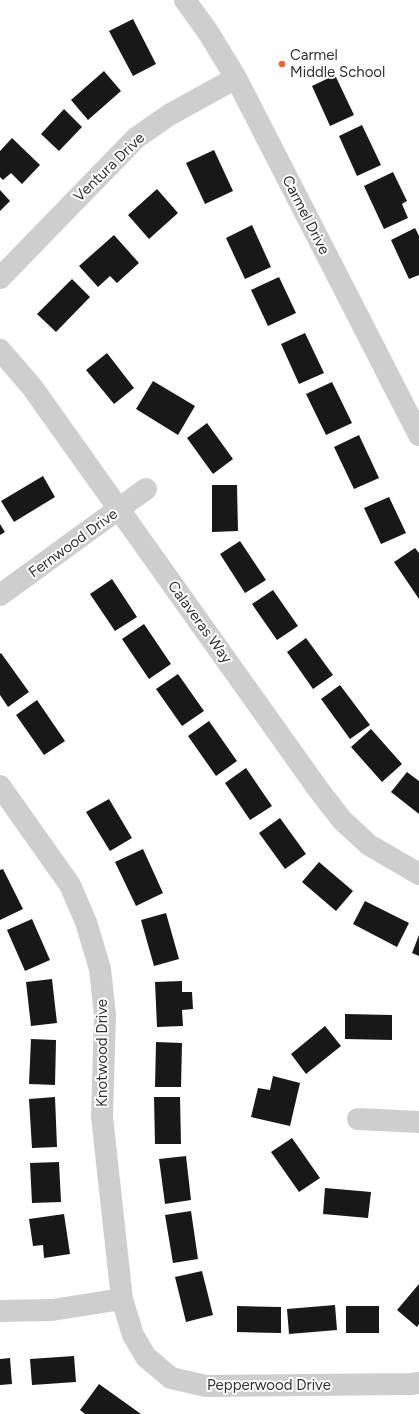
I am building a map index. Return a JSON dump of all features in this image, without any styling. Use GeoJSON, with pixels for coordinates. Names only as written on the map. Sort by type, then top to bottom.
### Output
{"type":"FeatureCollection","features":[{"type":"Feature","properties":{"kind":"street","name":"Carmel Drive"},"geometry":{"type":"LineString","coordinates":[[185,0],[208,32],[236,78],[419,435]]}},
{"type":"Feature","properties":{"kind":"street","name":"Ventura Drive"},"geometry":{"type":"LineString","coordinates":[[0,278],[136,138],[169,115],[236,78]]}},
{"type":"Feature","properties":{"kind":"street","name":"Calaveras Way"},"geometry":{"type":"LineString","coordinates":[[0,350],[32,387],[318,789],[342,820],[368,845],[419,874]]}},
{"type":"Feature","properties":{"kind":"street","name":"Fernwood Drive"},"geometry":{"type":"LineString","coordinates":[[0,595],[146,489]]}},
{"type":"Feature","properties":{"kind":"street","name":"Knotwood Drive"},"geometry":{"type":"LineString","coordinates":[[0,786],[70,885],[86,922],[100,969],[105,1015],[102,1117],[122,1299]]}},
{"type":"Feature","properties":{"kind":"street"},"geometry":{"type":"LineString","coordinates":[[358,1120],[419,1122]]}},
{"type":"Feature","properties":{"kind":"street"},"geometry":{"type":"LineString","coordinates":[[0,1311],[52,1310],[122,1299]]}},
{"type":"Feature","properties":{"kind":"street","name":"Pepperwood Drive"},"geometry":{"type":"LineString","coordinates":[[122,1299],[133,1335],[146,1356],[171,1378],[206,1386],[419,1383]]}},
{"type":"Feature","properties":{"kind":"building"},"geometry":{"type":"Polygon","coordinates":[[[133,19],[156,64],[133,76],[109,31],[133,19]]]}},
{"type":"Feature","properties":{"kind":"building"},"geometry":{"type":"Polygon","coordinates":[[[104,71],[121,91],[88,120],[71,100],[104,71]]]}},
{"type":"Feature","properties":{"kind":"building"},"geometry":{"type":"Polygon","coordinates":[[[335,75],[354,115],[330,126],[312,86],[335,75]]]}},
{"type":"Feature","properties":{"kind":"building"},"geometry":{"type":"Polygon","coordinates":[[[64,109],[82,127],[59,151],[41,134],[64,109]]]}},
{"type":"Feature","properties":{"kind":"building"},"geometry":{"type":"Polygon","coordinates":[[[362,125],[381,165],[357,176],[339,136],[362,125]]]}},
{"type":"Feature","properties":{"kind":"building"},"geometry":{"type":"Polygon","coordinates":[[[12,138],[40,165],[22,184],[11,173],[3,180],[0,177],[0,151],[12,138]]]}},
{"type":"Feature","properties":{"kind":"building"},"geometry":{"type":"Polygon","coordinates":[[[214,150],[233,191],[205,204],[186,163],[214,150]]]}},
{"type":"Feature","properties":{"kind":"building"},"geometry":{"type":"Polygon","coordinates":[[[393,172],[407,201],[402,204],[408,218],[384,229],[364,186],[393,172]]]}},
{"type":"Feature","properties":{"kind":"building"},"geometry":{"type":"Polygon","coordinates":[[[157,189],[178,213],[149,239],[128,215],[157,189]]]}},
{"type":"Feature","properties":{"kind":"building"},"geometry":{"type":"Polygon","coordinates":[[[0,190],[10,201],[0,211],[0,190]]]}},
{"type":"Feature","properties":{"kind":"building"},"geometry":{"type":"Polygon","coordinates":[[[252,225],[271,267],[245,279],[226,238],[252,225]]]}},
{"type":"Feature","properties":{"kind":"building"},"geometry":{"type":"Polygon","coordinates":[[[415,228],[419,236],[419,275],[409,279],[391,240],[415,228]]]}},
{"type":"Feature","properties":{"kind":"building"},"geometry":{"type":"Polygon","coordinates":[[[114,235],[139,263],[117,283],[110,276],[98,287],[79,266],[114,235]]]}},
{"type":"Feature","properties":{"kind":"building"},"geometry":{"type":"Polygon","coordinates":[[[279,277],[296,313],[268,326],[251,290],[279,277]]]}},
{"type":"Feature","properties":{"kind":"building"},"geometry":{"type":"Polygon","coordinates":[[[72,279],[90,297],[56,332],[37,314],[72,279]]]}},
{"type":"Feature","properties":{"kind":"building"},"geometry":{"type":"Polygon","coordinates":[[[305,333],[324,373],[299,384],[281,344],[305,333]]]}},
{"type":"Feature","properties":{"kind":"building"},"geometry":{"type":"Polygon","coordinates":[[[107,353],[134,388],[114,404],[86,370],[107,353]]]}},
{"type":"Feature","properties":{"kind":"building"},"geometry":{"type":"Polygon","coordinates":[[[153,381],[195,406],[178,435],[136,409],[153,381]]]}},
{"type":"Feature","properties":{"kind":"building"},"geometry":{"type":"Polygon","coordinates":[[[332,382],[352,423],[326,435],[306,394],[332,382]]]}},
{"type":"Feature","properties":{"kind":"building"},"geometry":{"type":"Polygon","coordinates":[[[207,423],[233,459],[213,474],[187,438],[207,423]]]}},
{"type":"Feature","properties":{"kind":"building"},"geometry":{"type":"Polygon","coordinates":[[[359,435],[379,478],[354,489],[334,447],[359,435]]]}},
{"type":"Feature","properties":{"kind":"building"},"geometry":{"type":"Polygon","coordinates":[[[43,476],[55,497],[14,522],[1,501],[43,476]]]}},
{"type":"Feature","properties":{"kind":"building"},"geometry":{"type":"Polygon","coordinates":[[[212,485],[237,485],[238,531],[212,532],[212,485]]]}},
{"type":"Feature","properties":{"kind":"building"},"geometry":{"type":"Polygon","coordinates":[[[389,497],[406,533],[381,544],[364,508],[389,497]]]}},
{"type":"Feature","properties":{"kind":"building"},"geometry":{"type":"Polygon","coordinates":[[[0,524],[5,532],[0,535],[0,524]]]}},
{"type":"Feature","properties":{"kind":"building"},"geometry":{"type":"Polygon","coordinates":[[[240,541],[266,580],[245,593],[220,554],[240,541]]]}},
{"type":"Feature","properties":{"kind":"building"},"geometry":{"type":"Polygon","coordinates":[[[415,548],[419,553],[419,599],[394,562],[415,548]]]}},
{"type":"Feature","properties":{"kind":"building"},"geometry":{"type":"Polygon","coordinates":[[[112,579],[137,617],[115,631],[90,594],[112,579]]]}},
{"type":"Feature","properties":{"kind":"building"},"geometry":{"type":"Polygon","coordinates":[[[273,590],[298,626],[277,640],[252,604],[273,590]]]}},
{"type":"Feature","properties":{"kind":"building"},"geometry":{"type":"Polygon","coordinates":[[[144,624],[171,664],[149,679],[122,639],[144,624]]]}},
{"type":"Feature","properties":{"kind":"building"},"geometry":{"type":"Polygon","coordinates":[[[306,638],[333,675],[313,689],[287,652],[306,638]]]}},
{"type":"Feature","properties":{"kind":"building"},"geometry":{"type":"Polygon","coordinates":[[[1,653],[29,692],[8,707],[0,695],[1,653]]]}},
{"type":"Feature","properties":{"kind":"building"},"geometry":{"type":"Polygon","coordinates":[[[178,674],[204,711],[182,726],[156,689],[178,674]]]}},
{"type":"Feature","properties":{"kind":"building"},"geometry":{"type":"Polygon","coordinates":[[[340,685],[370,725],[350,739],[321,699],[340,685]]]}},
{"type":"Feature","properties":{"kind":"building"},"geometry":{"type":"Polygon","coordinates":[[[37,700],[65,741],[44,755],[16,715],[37,700]]]}},
{"type":"Feature","properties":{"kind":"building"},"geometry":{"type":"Polygon","coordinates":[[[209,721],[237,761],[216,776],[188,736],[209,721]]]}},
{"type":"Feature","properties":{"kind":"building"},"geometry":{"type":"Polygon","coordinates":[[[371,729],[402,764],[382,782],[351,747],[371,729]]]}},
{"type":"Feature","properties":{"kind":"building"},"geometry":{"type":"Polygon","coordinates":[[[246,768],[272,806],[250,820],[225,783],[246,768]]]}},
{"type":"Feature","properties":{"kind":"building"},"geometry":{"type":"Polygon","coordinates":[[[407,772],[419,781],[419,814],[391,792],[407,772]]]}},
{"type":"Feature","properties":{"kind":"building"},"geometry":{"type":"Polygon","coordinates":[[[109,799],[132,838],[110,851],[86,812],[109,799]]]}},
{"type":"Feature","properties":{"kind":"building"},"geometry":{"type":"Polygon","coordinates":[[[280,818],[306,854],[285,869],[259,833],[280,818]]]}},
{"type":"Feature","properties":{"kind":"building"},"geometry":{"type":"Polygon","coordinates":[[[143,849],[163,893],[136,906],[115,862],[143,849]]]}},
{"type":"Feature","properties":{"kind":"building"},"geometry":{"type":"Polygon","coordinates":[[[319,862],[353,891],[336,911],[302,882],[319,862]]]}},
{"type":"Feature","properties":{"kind":"building"},"geometry":{"type":"Polygon","coordinates":[[[3,869],[23,909],[0,920],[0,870],[3,869]]]}},
{"type":"Feature","properties":{"kind":"building"},"geometry":{"type":"Polygon","coordinates":[[[365,901],[409,923],[397,947],[353,924],[365,901]]]}},
{"type":"Feature","properties":{"kind":"building"},"geometry":{"type":"Polygon","coordinates":[[[166,913],[179,959],[154,966],[141,920],[166,913]]]}},
{"type":"Feature","properties":{"kind":"building"},"geometry":{"type":"Polygon","coordinates":[[[32,919],[50,960],[25,971],[7,930],[32,919]]]}},
{"type":"Feature","properties":{"kind":"building"},"geometry":{"type":"Polygon","coordinates":[[[419,935],[419,956],[412,953],[419,935]]]}},
{"type":"Feature","properties":{"kind":"building"},"geometry":{"type":"Polygon","coordinates":[[[52,979],[57,1023],[31,1026],[26,982],[52,979]]]}},
{"type":"Feature","properties":{"kind":"building"},"geometry":{"type":"Polygon","coordinates":[[[182,981],[182,992],[192,992],[193,1009],[182,1010],[183,1026],[157,1027],[155,982],[182,981]]]}},
{"type":"Feature","properties":{"kind":"building"},"geometry":{"type":"Polygon","coordinates":[[[345,1014],[392,1015],[392,1040],[345,1039],[345,1014]]]}},
{"type":"Feature","properties":{"kind":"building"},"geometry":{"type":"Polygon","coordinates":[[[325,1026],[341,1046],[306,1074],[291,1054],[325,1026]]]}},
{"type":"Feature","properties":{"kind":"building"},"geometry":{"type":"Polygon","coordinates":[[[31,1039],[56,1040],[55,1085],[29,1084],[31,1039]]]}},
{"type":"Feature","properties":{"kind":"building"},"geometry":{"type":"Polygon","coordinates":[[[156,1042],[182,1043],[181,1087],[155,1087],[156,1042]]]}},
{"type":"Feature","properties":{"kind":"building"},"geometry":{"type":"Polygon","coordinates":[[[273,1076],[300,1083],[290,1126],[251,1117],[258,1088],[270,1090],[273,1076]]]}},
{"type":"Feature","properties":{"kind":"building"},"geometry":{"type":"Polygon","coordinates":[[[55,1097],[57,1147],[32,1148],[29,1099],[55,1097]]]}},
{"type":"Feature","properties":{"kind":"building"},"geometry":{"type":"Polygon","coordinates":[[[154,1097],[180,1097],[181,1144],[155,1144],[154,1097]]]}},
{"type":"Feature","properties":{"kind":"building"},"geometry":{"type":"Polygon","coordinates":[[[292,1138],[320,1178],[299,1192],[271,1152],[292,1138]]]}},
{"type":"Feature","properties":{"kind":"building"},"geometry":{"type":"Polygon","coordinates":[[[186,1156],[191,1200],[165,1204],[159,1159],[186,1156]]]}},
{"type":"Feature","properties":{"kind":"building"},"geometry":{"type":"Polygon","coordinates":[[[59,1162],[61,1202],[32,1203],[30,1163],[59,1162]]]}},
{"type":"Feature","properties":{"kind":"building"},"geometry":{"type":"Polygon","coordinates":[[[325,1188],[371,1192],[368,1218],[323,1214],[325,1188]]]}},
{"type":"Feature","properties":{"kind":"building"},"geometry":{"type":"Polygon","coordinates":[[[191,1211],[198,1259],[173,1263],[165,1215],[191,1211]]]}},
{"type":"Feature","properties":{"kind":"building"},"geometry":{"type":"Polygon","coordinates":[[[64,1214],[70,1254],[44,1258],[43,1245],[33,1246],[29,1219],[64,1214]]]}},
{"type":"Feature","properties":{"kind":"building"},"geometry":{"type":"Polygon","coordinates":[[[202,1271],[213,1315],[186,1322],[175,1277],[202,1271]]]}},
{"type":"Feature","properties":{"kind":"building"},"geometry":{"type":"Polygon","coordinates":[[[419,1284],[419,1324],[417,1327],[397,1310],[419,1284]]]}},
{"type":"Feature","properties":{"kind":"building"},"geometry":{"type":"Polygon","coordinates":[[[335,1305],[337,1330],[289,1334],[287,1309],[335,1305]]]}},
{"type":"Feature","properties":{"kind":"building"},"geometry":{"type":"Polygon","coordinates":[[[237,1306],[281,1307],[281,1333],[237,1332],[237,1306]]]}},
{"type":"Feature","properties":{"kind":"building"},"geometry":{"type":"Polygon","coordinates":[[[346,1306],[379,1306],[379,1333],[346,1333],[346,1306]]]}},
{"type":"Feature","properties":{"kind":"building"},"geometry":{"type":"Polygon","coordinates":[[[74,1356],[76,1382],[32,1385],[30,1359],[74,1356]]]}},
{"type":"Feature","properties":{"kind":"building"},"geometry":{"type":"Polygon","coordinates":[[[10,1358],[12,1384],[0,1385],[0,1359],[10,1358]]]}},
{"type":"Feature","properties":{"kind":"building"},"geometry":{"type":"Polygon","coordinates":[[[99,1384],[141,1414],[85,1414],[80,1410],[99,1384]]]}},
{"type":"Feature","properties":{"kind":"place","name":"Carmel Middle School"},"geometry":{"type":"Point","coordinates":[282,64]}}]}
